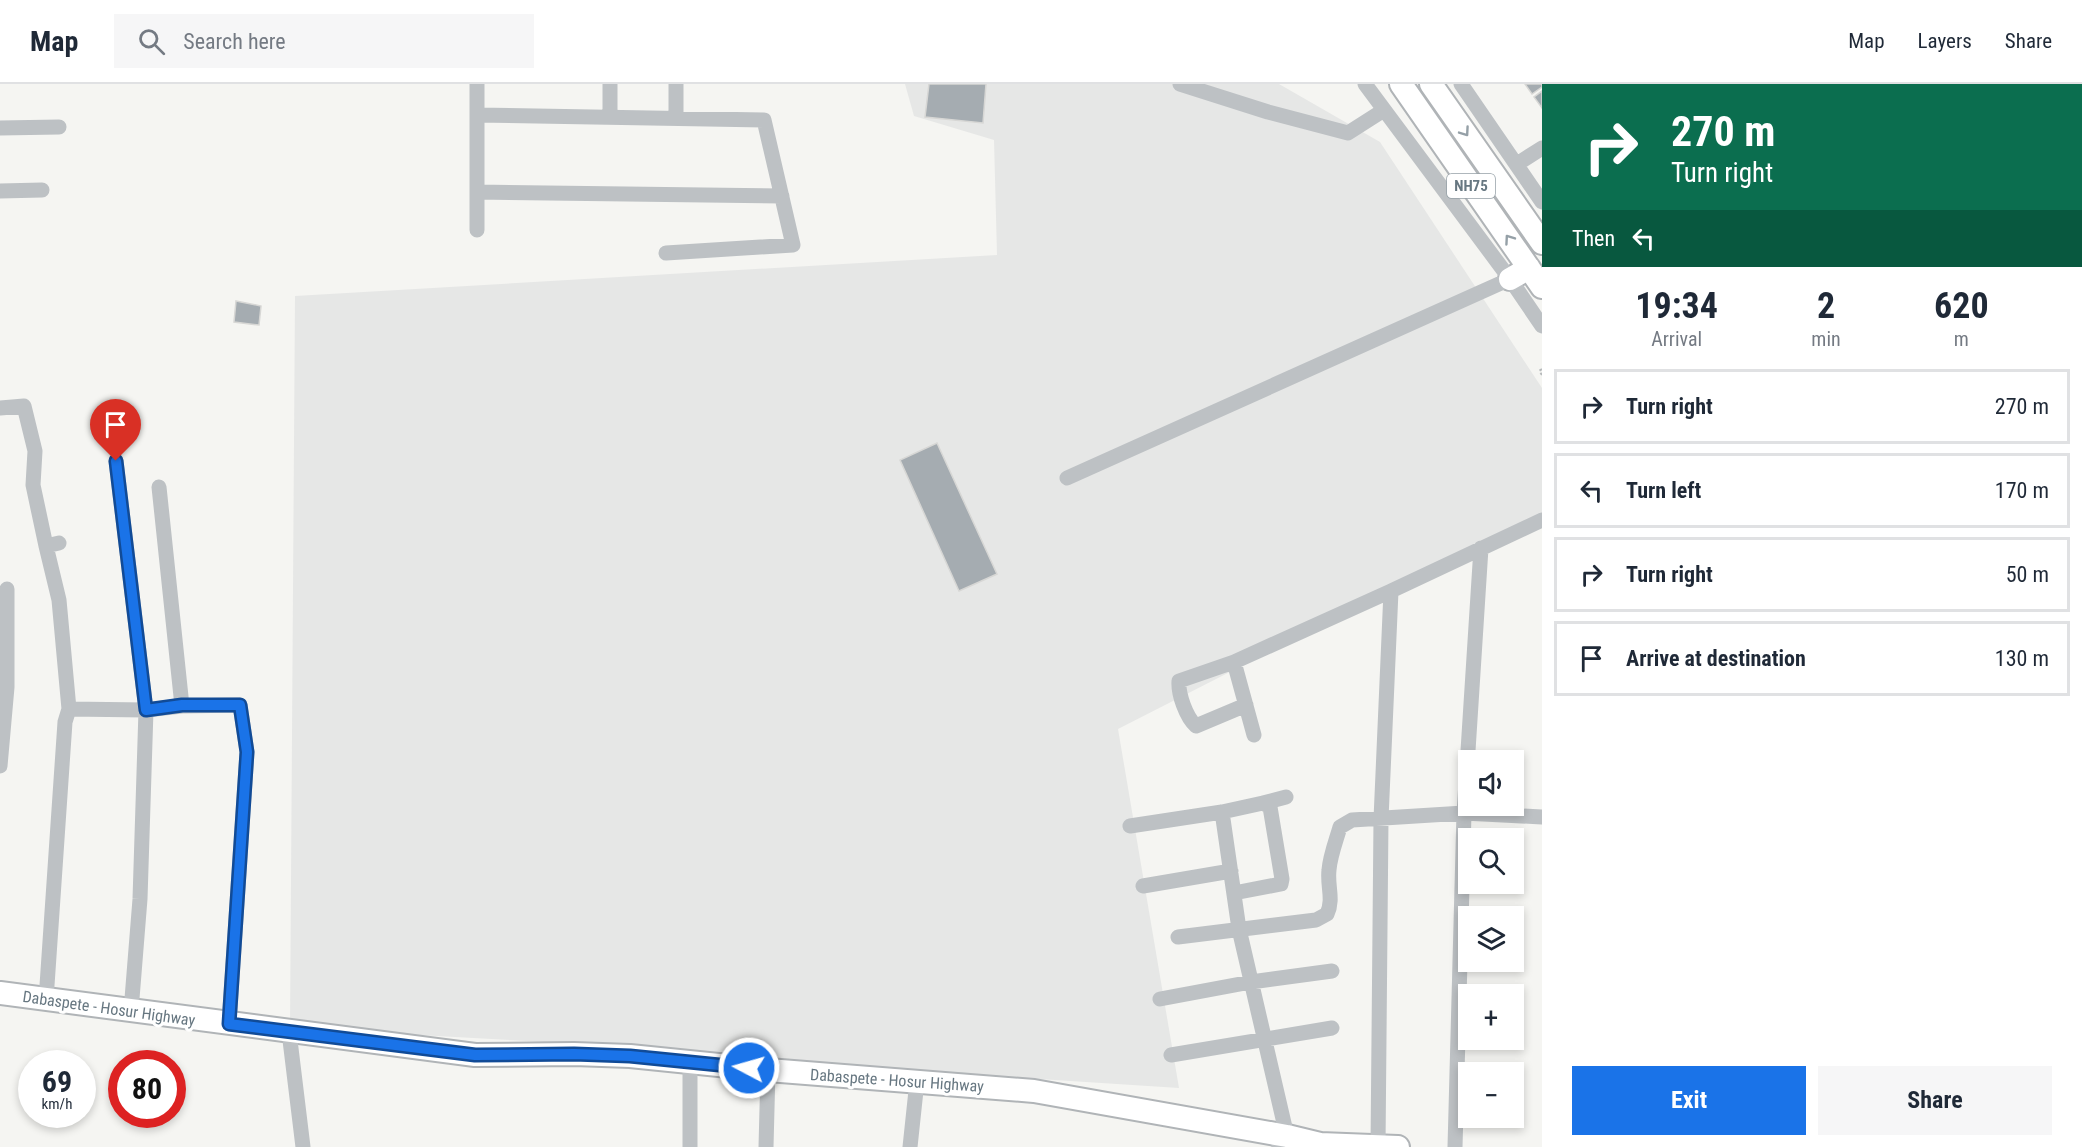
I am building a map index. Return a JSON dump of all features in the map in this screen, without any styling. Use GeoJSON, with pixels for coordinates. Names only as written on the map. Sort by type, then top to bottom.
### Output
{"type":"FeatureCollection","features":[{"type":"Feature","properties":{"kind":"highway","name":"NH75"},"geometry":{"type":"LineString","coordinates":[[1401,84],[1519,274],[1542,287]]}},
{"type":"Feature","properties":{"kind":"highway","name":"NH75"},"geometry":{"type":"LineString","coordinates":[[1431,84],[1541,239]]}},
{"type":"Feature","properties":{"kind":"highway","name":"Dabaspete - Hosur Highway"},"geometry":{"type":"LineString","coordinates":[[0,993],[475,1055],[630,1056],[768,1070],[1034,1091],[1283,1142],[1398,1147]]}},
{"type":"Feature","properties":{"kind":"street"},"geometry":{"type":"LineString","coordinates":[[477,84],[477,230]]}},
{"type":"Feature","properties":{"kind":"street"},"geometry":{"type":"LineString","coordinates":[[610,84],[610,117]]}},
{"type":"Feature","properties":{"kind":"street"},"geometry":{"type":"LineString","coordinates":[[676,84],[676,118]]}},
{"type":"Feature","properties":{"kind":"street"},"geometry":{"type":"LineString","coordinates":[[1179,84],[1268,112],[1348,133],[1383,110]]}},
{"type":"Feature","properties":{"kind":"street"},"geometry":{"type":"LineString","coordinates":[[1365,84],[1383,110],[1519,274],[1542,326]]}},
{"type":"Feature","properties":{"kind":"street"},"geometry":{"type":"LineString","coordinates":[[1461,84],[1542,202]]}},
{"type":"Feature","properties":{"kind":"street"},"geometry":{"type":"LineString","coordinates":[[477,115],[764,120],[793,245],[666,253]]}},
{"type":"Feature","properties":{"kind":"street"},"geometry":{"type":"LineString","coordinates":[[0,128],[59,127]]}},
{"type":"Feature","properties":{"kind":"street"},"geometry":{"type":"LineString","coordinates":[[1516,165],[1542,148]]}},
{"type":"Feature","properties":{"kind":"street"},"geometry":{"type":"LineString","coordinates":[[0,191],[42,190]]}},
{"type":"Feature","properties":{"kind":"street"},"geometry":{"type":"LineString","coordinates":[[477,192],[782,196]]}},
{"type":"Feature","properties":{"kind":"street"},"geometry":{"type":"LineString","coordinates":[[1067,478],[1519,274]]}},
{"type":"Feature","properties":{"kind":"street"},"geometry":{"type":"LineString","coordinates":[[0,408],[24,406],[35,451],[33,485],[53,545],[69,710],[65,722],[46,1000]]}},
{"type":"Feature","properties":{"kind":"street"},"geometry":{"type":"LineString","coordinates":[[116,461],[146,710],[141,887],[131,1011]]}},
{"type":"Feature","properties":{"kind":"street"},"geometry":{"type":"LineString","coordinates":[[159,487],[182,705]]}},
{"type":"Feature","properties":{"kind":"street"},"geometry":{"type":"LineString","coordinates":[[1246,705],[1196,726],[1191,721],[1178,688],[1179,681],[1234,662],[1542,520]]}},
{"type":"Feature","properties":{"kind":"street"},"geometry":{"type":"LineString","coordinates":[[1468,750],[1481,548]]}},
{"type":"Feature","properties":{"kind":"street"},"geometry":{"type":"LineString","coordinates":[[0,766],[7,687],[7,589]]}},
{"type":"Feature","properties":{"kind":"street"},"geometry":{"type":"LineString","coordinates":[[1378,1147],[1381,819],[1391,591]]}},
{"type":"Feature","properties":{"kind":"street"},"geometry":{"type":"LineString","coordinates":[[1234,662],[1254,735]]}},
{"type":"Feature","properties":{"kind":"street"},"geometry":{"type":"LineString","coordinates":[[69,710],[146,710],[182,705],[240,705],[247,752],[229,1024]]}},
{"type":"Feature","properties":{"kind":"street"},"geometry":{"type":"LineString","coordinates":[[1130,825],[1222,812],[1286,797]]}},
{"type":"Feature","properties":{"kind":"street"},"geometry":{"type":"LineString","coordinates":[[1234,893],[1281,884],[1270,807],[1263,803]]}},
{"type":"Feature","properties":{"kind":"street"},"geometry":{"type":"LineString","coordinates":[[1222,812],[1239,929],[1264,1039],[1283,1142]]}},
{"type":"Feature","properties":{"kind":"street"},"geometry":{"type":"LineString","coordinates":[[1178,937],[1316,920],[1327,914],[1330,900],[1329,871],[1340,827],[1352,820],[1458,813]]}},
{"type":"Feature","properties":{"kind":"street"},"geometry":{"type":"LineString","coordinates":[[1455,1147],[1464,816]]}},
{"type":"Feature","properties":{"kind":"street"},"geometry":{"type":"LineString","coordinates":[[1522,816],[1542,817]]}},
{"type":"Feature","properties":{"kind":"street"},"geometry":{"type":"LineString","coordinates":[[1143,886],[1230,872]]}},
{"type":"Feature","properties":{"kind":"street"},"geometry":{"type":"LineString","coordinates":[[1160,999],[1251,982],[1332,971]]}},
{"type":"Feature","properties":{"kind":"street"},"geometry":{"type":"LineString","coordinates":[[1171,1055],[1332,1028]]}},
{"type":"Feature","properties":{"kind":"street"},"geometry":{"type":"LineString","coordinates":[[289,1032],[303,1147]]}},
{"type":"Feature","properties":{"kind":"street"},"geometry":{"type":"LineString","coordinates":[[690,1062],[690,1147]]}},
{"type":"Feature","properties":{"kind":"street"},"geometry":{"type":"LineString","coordinates":[[766,1147],[768,1070]]}},
{"type":"Feature","properties":{"kind":"street"},"geometry":{"type":"LineString","coordinates":[[910,1147],[917,1081]]}},
{"type":"Feature","properties":{"kind":"path"},"geometry":{"type":"LineString","coordinates":[[1542,369],[1539,371],[1542,375]]}},
{"type":"Feature","properties":{"kind":"shaded area"},"geometry":{"type":"Polygon","coordinates":[[[905,84],[1279,84],[1380,142],[1542,388],[1542,513],[1118,729],[1179,1088],[727,1059],[653,1048],[290,1028],[295,296],[997,255],[994,140],[914,116],[905,84]]]}},
{"type":"Feature","properties":{"kind":"building"},"geometry":{"type":"Polygon","coordinates":[[[929,84],[986,84],[983,123],[925,117],[929,84]]]}},
{"type":"Feature","properties":{"kind":"building"},"geometry":{"type":"Polygon","coordinates":[[[1525,84],[1542,84],[1542,87],[1532,94],[1525,84]]]}},
{"type":"Feature","properties":{"kind":"building"},"geometry":{"type":"Polygon","coordinates":[[[1542,91],[1542,108],[1534,97],[1542,91]]]}},
{"type":"Feature","properties":{"kind":"building"},"geometry":{"type":"Polygon","coordinates":[[[236,301],[261,306],[259,325],[234,322],[236,301]]]}},
{"type":"Feature","properties":{"kind":"building"},"geometry":{"type":"Polygon","coordinates":[[[937,443],[997,574],[959,591],[900,460],[937,443]]]}},
{"type":"Feature","properties":{"kind":"route"},"geometry":{"type":"LineString","coordinates":[[116,461],[146,710],[182,705],[240,705],[247,752],[229,1024],[475,1055],[630,1056],[749,1068]]}}]}
